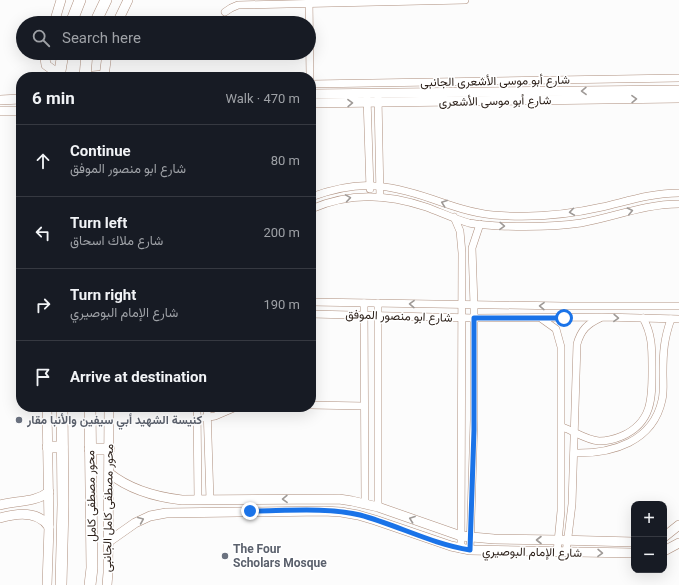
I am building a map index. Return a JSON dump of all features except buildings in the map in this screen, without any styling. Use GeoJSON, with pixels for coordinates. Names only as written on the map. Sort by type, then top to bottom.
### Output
{"type":"FeatureCollection","features":[{"type":"Feature","properties":{"kind":"main road"},"geometry":{"type":"LineString","coordinates":[[74,16],[80,0]]}},
{"type":"Feature","properties":{"kind":"main road"},"geometry":{"type":"LineString","coordinates":[[98,16],[106,0]]}},
{"type":"Feature","properties":{"kind":"main road"},"geometry":{"type":"LineString","coordinates":[[61,72],[62,60]]}},
{"type":"Feature","properties":{"kind":"main road"},"geometry":{"type":"LineString","coordinates":[[85,72],[86,60]]}},
{"type":"Feature","properties":{"kind":"main road"},"geometry":{"type":"LineString","coordinates":[[62,412],[62,585]]}},
{"type":"Feature","properties":{"kind":"main road","name":"محور مصطفى كامل"},"geometry":{"type":"LineString","coordinates":[[90,412],[92,568],[90,585]]}},
{"type":"Feature","properties":{"kind":"main road"},"geometry":{"type":"LineString","coordinates":[[48,448],[62,447]]}},
{"type":"Feature","properties":{"kind":"main road"},"geometry":{"type":"LineString","coordinates":[[90,449],[109,449]]}},
{"type":"Feature","properties":{"kind":"street"},"geometry":{"type":"LineString","coordinates":[[56,16],[62,0]]}},
{"type":"Feature","properties":{"kind":"street"},"geometry":{"type":"LineString","coordinates":[[120,16],[128,0]]}},
{"type":"Feature","properties":{"kind":"street"},"geometry":{"type":"LineString","coordinates":[[225,12],[238,5],[309,2],[465,0]]}},
{"type":"Feature","properties":{"kind":"street"},"geometry":{"type":"LineString","coordinates":[[309,2],[309,16]]}},
{"type":"Feature","properties":{"kind":"street"},"geometry":{"type":"LineString","coordinates":[[45,60],[46,65],[55,72]]}},
{"type":"Feature","properties":{"kind":"street"},"geometry":{"type":"LineString","coordinates":[[105,72],[106,60]]}},
{"type":"Feature","properties":{"kind":"street"},"geometry":{"type":"LineString","coordinates":[[310,60],[310,72]]}},
{"type":"Feature","properties":{"kind":"street","name":"شارع أبو موسى الأشعرى الجانبى"},"geometry":{"type":"LineString","coordinates":[[316,84],[679,78]]}},
{"type":"Feature","properties":{"kind":"street","name":"شارع أبو موسى الأشعرى"},"geometry":{"type":"LineString","coordinates":[[316,94],[378,98],[679,90]]}},
{"type":"Feature","properties":{"kind":"street"},"geometry":{"type":"LineString","coordinates":[[367,98],[370,196]]}},
{"type":"Feature","properties":{"kind":"street","name":"شارع أبو موسى الأشعرى"},"geometry":{"type":"LineString","coordinates":[[316,103],[367,98]]}},
{"type":"Feature","properties":{"kind":"street"},"geometry":{"type":"LineString","coordinates":[[378,98],[380,197]]}},
{"type":"Feature","properties":{"kind":"street","name":"شارع أبو موسى الأشعرى"},"geometry":{"type":"LineString","coordinates":[[378,98],[495,104],[589,104],[679,98]]}},
{"type":"Feature","properties":{"kind":"street"},"geometry":{"type":"LineString","coordinates":[[0,100],[16,99]]}},
{"type":"Feature","properties":{"kind":"street"},"geometry":{"type":"LineString","coordinates":[[0,111],[16,111]]}},
{"type":"Feature","properties":{"kind":"street"},"geometry":{"type":"LineString","coordinates":[[316,195],[338,188],[380,185],[431,198],[477,213],[510,216],[560,214],[602,207],[642,196],[679,193]]}},
{"type":"Feature","properties":{"kind":"street"},"geometry":{"type":"LineString","coordinates":[[316,207],[348,198],[370,196],[413,203],[471,223],[524,227],[581,223],[658,206],[679,204]]}},
{"type":"Feature","properties":{"kind":"street"},"geometry":{"type":"LineString","coordinates":[[454,217],[462,240],[462,536],[466,550]]}},
{"type":"Feature","properties":{"kind":"street"},"geometry":{"type":"LineString","coordinates":[[466,550],[472,537],[474,305],[472,248],[480,224]]}},
{"type":"Feature","properties":{"kind":"street","name":"شارع ابو منصور الموفق"},"geometry":{"type":"LineString","coordinates":[[316,302],[462,305],[679,306]]}},
{"type":"Feature","properties":{"kind":"street"},"geometry":{"type":"LineString","coordinates":[[364,303],[365,503]]}},
{"type":"Feature","properties":{"kind":"street"},"geometry":{"type":"LineString","coordinates":[[378,303],[378,507]]}},
{"type":"Feature","properties":{"kind":"street"},"geometry":{"type":"LineString","coordinates":[[564,306],[564,318]]}},
{"type":"Feature","properties":{"kind":"street"},"geometry":{"type":"LineString","coordinates":[[658,306],[658,318]]}},
{"type":"Feature","properties":{"kind":"street","name":"شارع ابو منصور الموفق"},"geometry":{"type":"LineString","coordinates":[[316,314],[462,318],[542,319],[602,317],[679,319]]}},
{"type":"Feature","properties":{"kind":"street"},"geometry":{"type":"LineString","coordinates":[[562,552],[568,540],[572,504],[577,344],[582,331],[586,326],[602,317]]}},
{"type":"Feature","properties":{"kind":"street"},"geometry":{"type":"LineString","coordinates":[[562,427],[599,441],[614,439],[629,433],[645,417],[650,407],[652,395],[652,345],[650,335],[643,318]]}},
{"type":"Feature","properties":{"kind":"street"},"geometry":{"type":"LineString","coordinates":[[542,319],[556,329],[560,342],[562,427],[561,511],[558,540],[562,552]]}},
{"type":"Feature","properties":{"kind":"street"},"geometry":{"type":"LineString","coordinates":[[574,452],[606,450],[622,446],[636,439],[648,430],[656,418],[663,400],[663,352],[671,319]]}},
{"type":"Feature","properties":{"kind":"street"},"geometry":{"type":"LineString","coordinates":[[316,405],[364,406]]}},
{"type":"Feature","properties":{"kind":"street"},"geometry":{"type":"LineString","coordinates":[[47,412],[49,527],[47,585]]}},
{"type":"Feature","properties":{"kind":"street","name":"محور مصطفى كامل الجانبى"},"geometry":{"type":"LineString","coordinates":[[107,585],[109,412]]}},
{"type":"Feature","properties":{"kind":"street"},"geometry":{"type":"LineString","coordinates":[[197,412],[198,500]]}},
{"type":"Feature","properties":{"kind":"street"},"geometry":{"type":"LineString","coordinates":[[207,412],[210,500]]}},
{"type":"Feature","properties":{"kind":"street"},"geometry":{"type":"LineString","coordinates":[[197,418],[206,418],[222,412]]}},
{"type":"Feature","properties":{"kind":"street","name":"شارع الإمام البوصيري"},"geometry":{"type":"LineString","coordinates":[[109,473],[124,483],[147,493],[170,499],[210,500],[325,498],[365,503],[462,536],[494,540],[631,542]]}},
{"type":"Feature","properties":{"kind":"street"},"geometry":{"type":"LineString","coordinates":[[0,505],[37,499],[49,492]]}},
{"type":"Feature","properties":{"kind":"street"},"geometry":{"type":"LineString","coordinates":[[182,500],[183,512]]}},
{"type":"Feature","properties":{"kind":"street"},"geometry":{"type":"LineString","coordinates":[[28,501],[31,506],[30,514]]}},
{"type":"Feature","properties":{"kind":"street","name":"شارع الإمام البوصيري"},"geometry":{"type":"LineString","coordinates":[[108,542],[128,527],[143,519],[166,513],[324,511],[341,512],[375,520],[466,550],[631,553]]}},
{"type":"Feature","properties":{"kind":"street"},"geometry":{"type":"LineString","coordinates":[[0,518],[30,514],[40,518],[49,527]]}},
{"type":"Feature","properties":{"kind":"street"},"geometry":{"type":"LineString","coordinates":[[667,535],[679,525]]}},
{"type":"Feature","properties":{"kind":"street"},"geometry":{"type":"LineString","coordinates":[[667,549],[679,543]]}},
{"type":"Feature","properties":{"kind":"place","name":"كنيسة الشهيد أبي سيفين والأنبا مقار"},"geometry":{"type":"Point","coordinates":[19,420]}},
{"type":"Feature","properties":{"kind":"place","name":"The Four Scholars Mosque"},"geometry":{"type":"Point","coordinates":[225,556]}},
{"type":"Feature","properties":{"kind":"route"},"geometry":{"type":"LineString","coordinates":[[250,511],[324,511],[358,515],[451,546],[470,550],[472,537],[474,430],[474,318],[564,318]]}}]}
